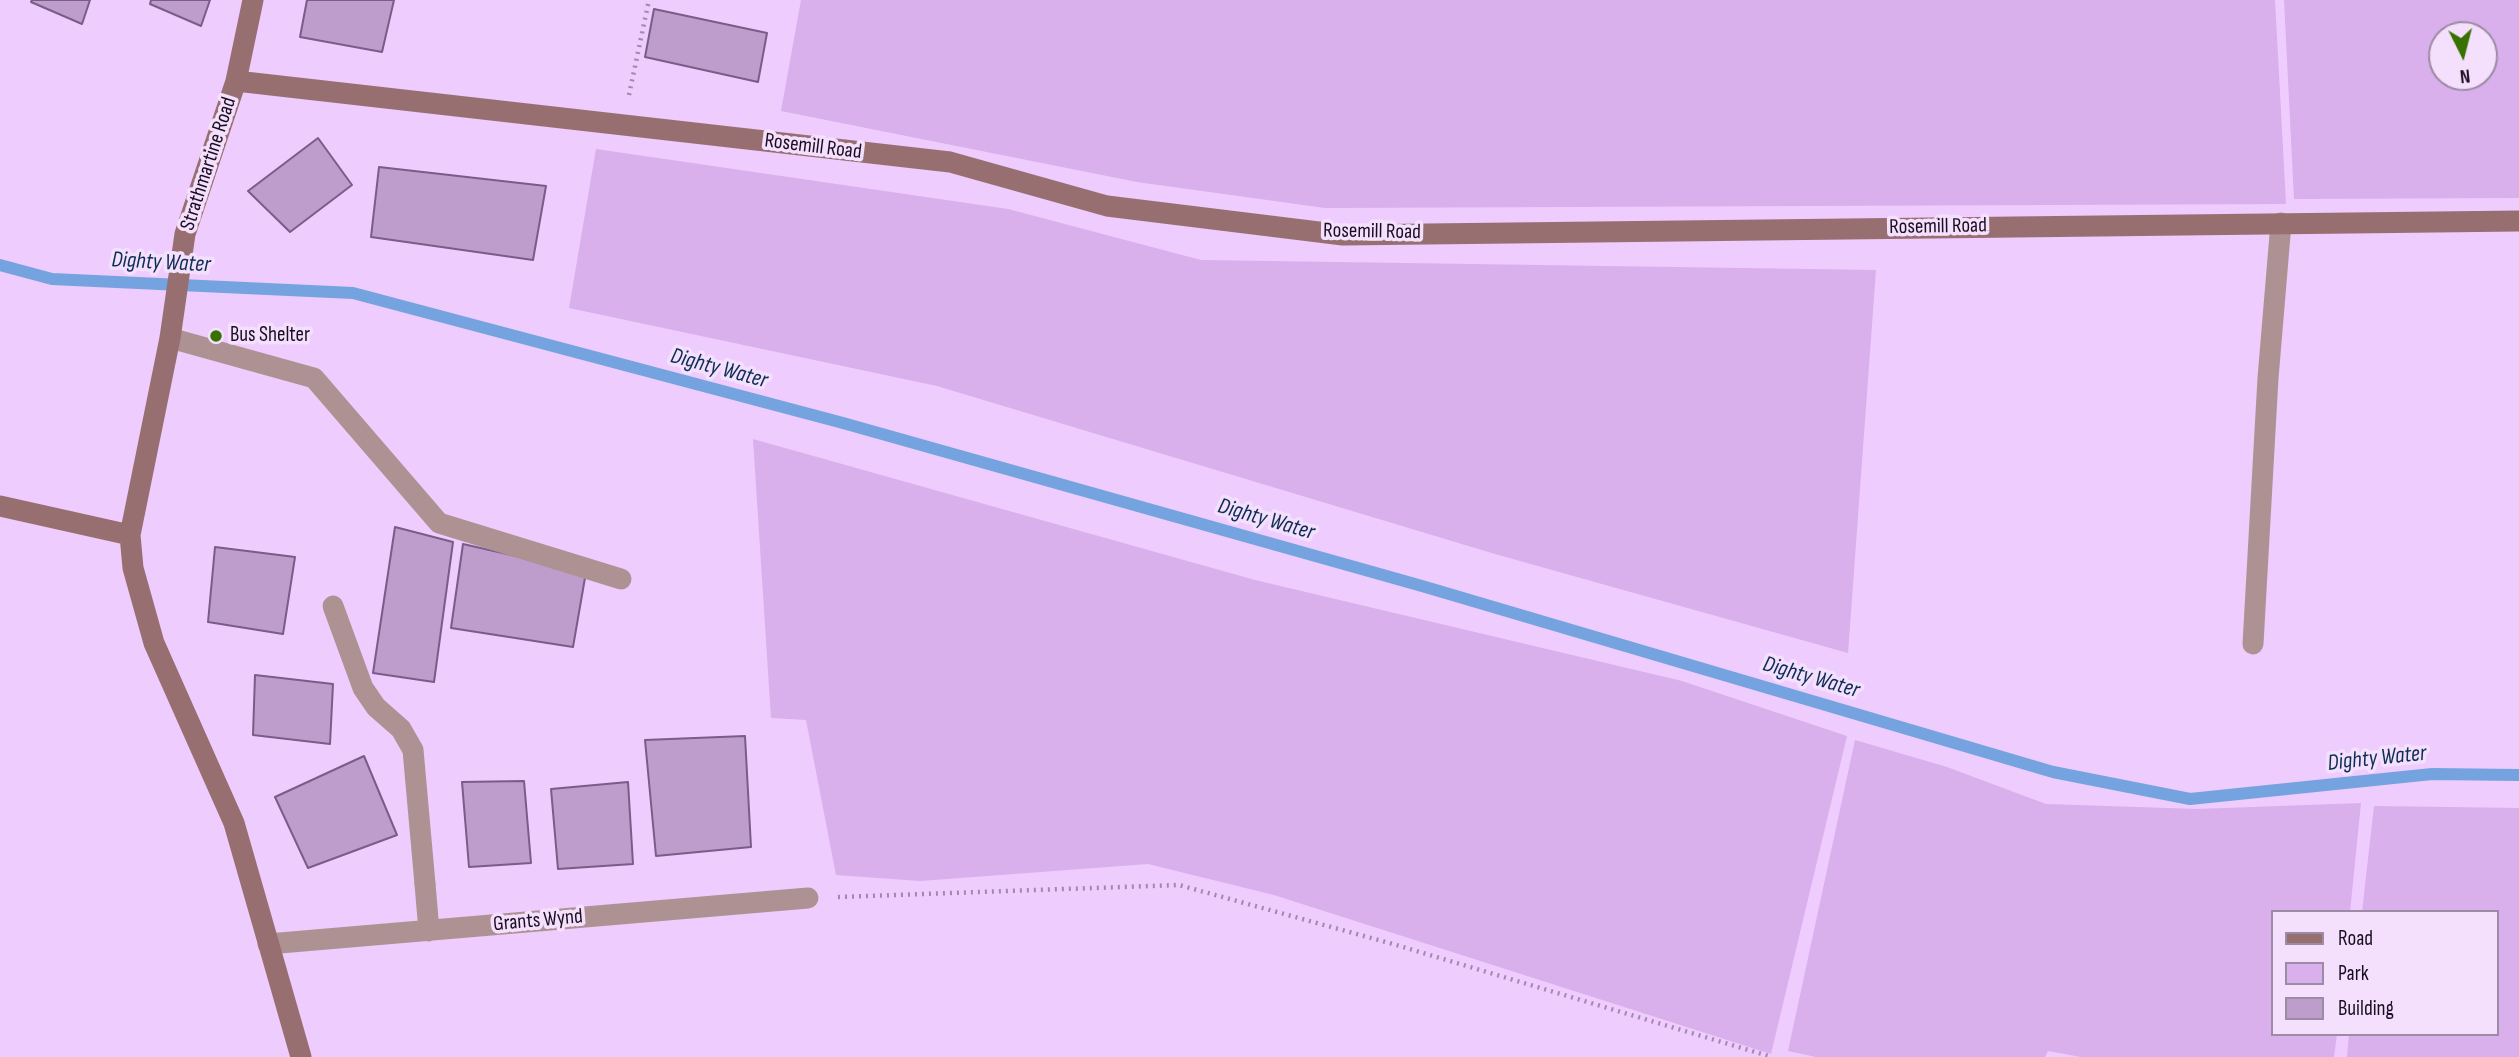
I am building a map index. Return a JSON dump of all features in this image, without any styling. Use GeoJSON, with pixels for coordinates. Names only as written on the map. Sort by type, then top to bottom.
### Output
{"type":"FeatureCollection","features":[{"type":"Feature","properties":{"kind":"street","name":"Strathmartine Road"},"geometry":{"type":"LineString","coordinates":[[253,0],[236,81],[185,234],[170,338],[130,535],[133,568],[154,643],[234,823],[301,1057]]}},
{"type":"Feature","properties":{"kind":"street","name":"Rosemill Road"},"geometry":{"type":"LineString","coordinates":[[236,81],[950,162],[1107,206],[1343,235],[2519,221]]}},
{"type":"Feature","properties":{"kind":"street"},"geometry":{"type":"LineString","coordinates":[[2253,644],[2268,378],[2281,223]]}},
{"type":"Feature","properties":{"kind":"street"},"geometry":{"type":"LineString","coordinates":[[170,338],[314,378],[439,523],[621,579]]}},
{"type":"Feature","properties":{"kind":"street"},"geometry":{"type":"LineString","coordinates":[[0,506],[130,535]]}},
{"type":"Feature","properties":{"kind":"street"},"geometry":{"type":"LineString","coordinates":[[333,606],[363,688],[376,707],[401,729],[413,750],[429,931]]}},
{"type":"Feature","properties":{"kind":"street","name":"Grants Wynd"},"geometry":{"type":"LineString","coordinates":[[268,944],[808,898]]}},
{"type":"Feature","properties":{"kind":"path"},"geometry":{"type":"LineString","coordinates":[[622,124],[649,0]]}},
{"type":"Feature","properties":{"kind":"path"},"geometry":{"type":"LineString","coordinates":[[808,898],[1179,885],[1393,944],[1772,1057]]}},
{"type":"Feature","properties":{"kind":"green space"},"geometry":{"type":"Polygon","coordinates":[[[801,0],[2275,0],[2286,204],[1325,208],[1137,182],[781,111],[801,0]]]}},
{"type":"Feature","properties":{"kind":"green space"},"geometry":{"type":"Polygon","coordinates":[[[2284,0],[2519,0],[2519,198],[2294,199],[2284,0]]]}},
{"type":"Feature","properties":{"kind":"green space"},"geometry":{"type":"Polygon","coordinates":[[[596,149],[1008,209],[1201,260],[1876,270],[1848,653],[1495,554],[937,386],[569,308],[596,149]]]}},
{"type":"Feature","properties":{"kind":"green space"},"geometry":{"type":"Polygon","coordinates":[[[753,439],[1255,580],[1682,681],[1847,736],[1771,1054],[1274,895],[1148,864],[920,881],[836,875],[806,720],[771,718],[753,439]]]}},
{"type":"Feature","properties":{"kind":"green space"},"geometry":{"type":"Polygon","coordinates":[[[1855,740],[1947,767],[2046,804],[2198,809],[2361,803],[2350,910],[2270,910],[2270,1036],[2337,1036],[2334,1057],[2081,1057],[2048,1051],[2045,1057],[1816,1057],[1788,1051],[1855,740]]]}},
{"type":"Feature","properties":{"kind":"green space"},"geometry":{"type":"Polygon","coordinates":[[[2374,806],[2519,808],[2519,1057],[2347,1057],[2349,1036],[2498,1036],[2498,910],[2362,910],[2374,806]]]}},
{"type":"Feature","properties":{"kind":"building"},"geometry":{"type":"Polygon","coordinates":[[[90,0],[82,24],[31,2],[90,0]]]}},
{"type":"Feature","properties":{"kind":"building"},"geometry":{"type":"Polygon","coordinates":[[[151,0],[210,0],[201,26],[150,4],[151,0]]]}},
{"type":"Feature","properties":{"kind":"building"},"geometry":{"type":"Polygon","coordinates":[[[307,0],[394,0],[382,52],[300,37],[307,0]]]}},
{"type":"Feature","properties":{"kind":"building"},"geometry":{"type":"Polygon","coordinates":[[[654,9],[767,33],[758,82],[645,57],[654,9]]]}},
{"type":"Feature","properties":{"kind":"building"},"geometry":{"type":"Polygon","coordinates":[[[318,138],[352,185],[290,232],[248,191],[318,138]]]}},
{"type":"Feature","properties":{"kind":"building"},"geometry":{"type":"Polygon","coordinates":[[[379,167],[546,186],[533,260],[371,237],[379,167]]]}},
{"type":"Feature","properties":{"kind":"building"},"geometry":{"type":"Polygon","coordinates":[[[395,527],[453,542],[434,682],[373,673],[395,527]]]}},
{"type":"Feature","properties":{"kind":"building"},"geometry":{"type":"Polygon","coordinates":[[[463,544],[586,572],[573,647],[451,628],[463,544]]]}},
{"type":"Feature","properties":{"kind":"building"},"geometry":{"type":"Polygon","coordinates":[[[215,547],[295,557],[283,634],[208,622],[215,547]]]}},
{"type":"Feature","properties":{"kind":"building"},"geometry":{"type":"Polygon","coordinates":[[[255,675],[333,684],[330,744],[253,735],[255,675]]]}},
{"type":"Feature","properties":{"kind":"building"},"geometry":{"type":"Polygon","coordinates":[[[745,736],[751,847],[656,856],[645,740],[745,736]]]}},
{"type":"Feature","properties":{"kind":"building"},"geometry":{"type":"Polygon","coordinates":[[[364,756],[397,835],[308,868],[275,797],[364,756]]]}},
{"type":"Feature","properties":{"kind":"building"},"geometry":{"type":"Polygon","coordinates":[[[524,781],[531,863],[469,867],[462,782],[524,781]]]}},
{"type":"Feature","properties":{"kind":"building"},"geometry":{"type":"Polygon","coordinates":[[[628,782],[633,864],[558,869],[551,789],[628,782]]]}},
{"type":"Feature","properties":{"kind":"waterway","name":"Dighty Water"},"geometry":{"type":"LineString","coordinates":[[0,265],[52,279],[353,293],[843,423],[1422,586],[2053,772],[2190,799],[2432,774],[2519,775]]}},
{"type":"Feature","properties":{"kind":"place","name":"Bus Shelter"},"geometry":{"type":"Point","coordinates":[216,336]}}]}
